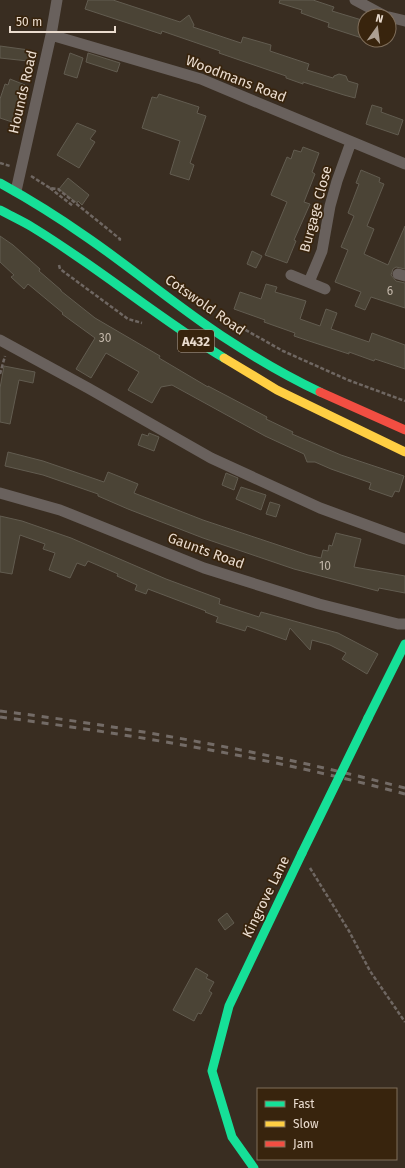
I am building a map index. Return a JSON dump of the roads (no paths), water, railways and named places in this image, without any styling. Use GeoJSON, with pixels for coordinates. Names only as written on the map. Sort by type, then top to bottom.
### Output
{"type":"FeatureCollection","features":[{"type":"Feature","properties":{"kind":"main road","name":"Cotswold Road"},"geometry":{"type":"LineString","coordinates":[[0,183],[16,191],[62,220],[229,340],[287,376],[359,412],[405,430]]}},
{"type":"Feature","properties":{"kind":"main road"},"geometry":{"type":"LineString","coordinates":[[16,191],[17,208],[32,226]]}},
{"type":"Feature","properties":{"kind":"main road","name":"A432"},"geometry":{"type":"LineString","coordinates":[[0,210],[32,226],[199,343],[277,390],[405,452]]}},
{"type":"Feature","properties":{"kind":"main road","name":"Kingrove Lane"},"geometry":{"type":"LineString","coordinates":[[254,1168],[232,1137],[212,1071],[229,1006],[405,644]]}},
{"type":"Feature","properties":{"kind":"street","name":"Hounds Road"},"geometry":{"type":"LineString","coordinates":[[16,191],[51,35],[57,0]]}},
{"type":"Feature","properties":{"kind":"street"},"geometry":{"type":"LineString","coordinates":[[355,0],[370,8]]}},
{"type":"Feature","properties":{"kind":"street","name":"Woodmans Road"},"geometry":{"type":"LineString","coordinates":[[51,35],[201,79],[405,164]]}},
{"type":"Feature","properties":{"kind":"street","name":"Burgage Close"},"geometry":{"type":"LineString","coordinates":[[308,282],[322,251],[337,181],[351,142]]}},
{"type":"Feature","properties":{"kind":"street"},"geometry":{"type":"LineString","coordinates":[[291,275],[325,289]]}},
{"type":"Feature","properties":{"kind":"street"},"geometry":{"type":"LineString","coordinates":[[3,342],[88,388],[211,458],[320,508],[405,539]]}},
{"type":"Feature","properties":{"kind":"street","name":"Gaunts Road"},"geometry":{"type":"LineString","coordinates":[[0,493],[60,510],[204,568],[319,604],[398,624],[405,624]]}},
{"type":"Feature","properties":{"kind":"railway"},"geometry":{"type":"LineString","coordinates":[[0,711],[102,725],[204,743],[355,775],[405,788]]}},
{"type":"Feature","properties":{"kind":"railway"},"geometry":{"type":"LineString","coordinates":[[0,717],[204,749],[305,769],[405,794]]}}]}
